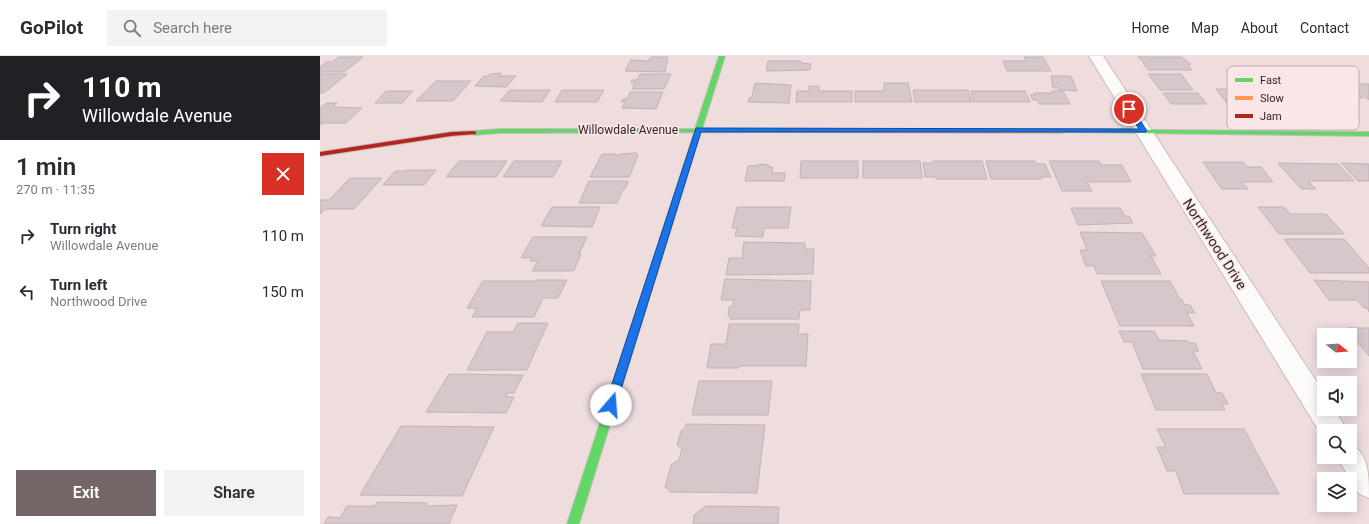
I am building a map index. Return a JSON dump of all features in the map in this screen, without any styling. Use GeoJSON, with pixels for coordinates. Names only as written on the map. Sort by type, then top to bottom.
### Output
{"type":"FeatureCollection","features":[{"type":"Feature","properties":{"kind":"street"},"geometry":{"type":"LineString","coordinates":[[573,524],[722,56]]}},
{"type":"Feature","properties":{"kind":"street","name":"Northwood Drive"},"geometry":{"type":"LineString","coordinates":[[1096,56],[1330,424]]}},
{"type":"Feature","properties":{"kind":"street","name":"Willowdale Avenue"},"geometry":{"type":"LineString","coordinates":[[320,154],[465,133],[500,131],[1143,131],[1369,134]]}},
{"type":"Feature","properties":{"kind":"street"},"geometry":{"type":"LineString","coordinates":[[1355,464],[1369,485]]}},
{"type":"Feature","properties":{"kind":"building"},"geometry":{"type":"Polygon","coordinates":[[[339,57],[363,57],[344,72],[320,72],[320,67],[326,62],[332,62],[339,57]]]}},
{"type":"Feature","properties":{"kind":"building"},"geometry":{"type":"Polygon","coordinates":[[[651,57],[668,57],[665,72],[625,71],[631,60],[649,61],[651,57]]]}},
{"type":"Feature","properties":{"kind":"building"},"geometry":{"type":"Polygon","coordinates":[[[1024,57],[1043,57],[1051,71],[1007,71],[1003,61],[1026,61],[1024,57]]]}},
{"type":"Feature","properties":{"kind":"building"},"geometry":{"type":"Polygon","coordinates":[[[1138,57],[1181,57],[1191,64],[1188,65],[1192,70],[1148,70],[1143,63],[1145,63],[1138,57]]]}},
{"type":"Feature","properties":{"kind":"building"},"geometry":{"type":"Polygon","coordinates":[[[768,61],[801,61],[801,63],[811,64],[810,70],[766,71],[768,61]]]}},
{"type":"Feature","properties":{"kind":"building"},"geometry":{"type":"Polygon","coordinates":[[[501,73],[499,76],[516,76],[506,87],[475,86],[484,76],[501,73]]]}},
{"type":"Feature","properties":{"kind":"building"},"geometry":{"type":"Polygon","coordinates":[[[320,74],[347,74],[324,93],[320,93],[320,74]]]}},
{"type":"Feature","properties":{"kind":"building"},"geometry":{"type":"Polygon","coordinates":[[[640,74],[671,74],[664,89],[632,89],[635,83],[631,83],[632,80],[637,80],[640,74]]]}},
{"type":"Feature","properties":{"kind":"building"},"geometry":{"type":"Polygon","coordinates":[[[1148,74],[1181,74],[1193,90],[1160,90],[1148,74]]]}},
{"type":"Feature","properties":{"kind":"building"},"geometry":{"type":"Polygon","coordinates":[[[1051,76],[1071,76],[1077,91],[1059,90],[1059,88],[1053,88],[1051,76]]]}},
{"type":"Feature","properties":{"kind":"building"},"geometry":{"type":"Polygon","coordinates":[[[436,81],[471,81],[453,101],[416,101],[436,81]]]}},
{"type":"Feature","properties":{"kind":"building"},"geometry":{"type":"Polygon","coordinates":[[[755,83],[791,85],[789,103],[748,102],[750,97],[752,97],[755,83]]]}},
{"type":"Feature","properties":{"kind":"building"},"geometry":{"type":"Polygon","coordinates":[[[884,83],[908,83],[912,102],[855,102],[855,91],[884,91],[884,83]]]}},
{"type":"Feature","properties":{"kind":"building"},"geometry":{"type":"Polygon","coordinates":[[[1359,84],[1369,84],[1369,100],[1359,92],[1359,84]]]}},
{"type":"Feature","properties":{"kind":"building"},"geometry":{"type":"Polygon","coordinates":[[[809,86],[819,86],[819,91],[852,91],[852,102],[796,102],[797,91],[809,91],[809,86]]]}},
{"type":"Feature","properties":{"kind":"building"},"geometry":{"type":"Polygon","coordinates":[[[1216,89],[1227,89],[1227,102],[1226,102],[1216,89]]]}},
{"type":"Feature","properties":{"kind":"building"},"geometry":{"type":"Polygon","coordinates":[[[510,90],[550,90],[542,102],[500,101],[510,90]]]}},
{"type":"Feature","properties":{"kind":"building"},"geometry":{"type":"Polygon","coordinates":[[[562,90],[604,90],[597,102],[555,102],[562,90]]]}},
{"type":"Feature","properties":{"kind":"building"},"geometry":{"type":"Polygon","coordinates":[[[913,90],[968,90],[972,102],[915,102],[913,90]]]}},
{"type":"Feature","properties":{"kind":"building"},"geometry":{"type":"Polygon","coordinates":[[[386,91],[413,91],[402,103],[375,103],[386,91]]]}},
{"type":"Feature","properties":{"kind":"building"},"geometry":{"type":"Polygon","coordinates":[[[971,91],[1025,91],[1030,102],[974,102],[971,91]]]}},
{"type":"Feature","properties":{"kind":"building"},"geometry":{"type":"Polygon","coordinates":[[[1052,91],[1063,91],[1070,104],[1039,104],[1037,100],[1033,100],[1030,95],[1035,95],[1034,93],[1053,93],[1052,91]]]}},
{"type":"Feature","properties":{"kind":"building"},"geometry":{"type":"Polygon","coordinates":[[[630,92],[663,92],[656,109],[622,108],[625,102],[621,102],[623,99],[627,99],[630,92]]]}},
{"type":"Feature","properties":{"kind":"building"},"geometry":{"type":"Polygon","coordinates":[[[1163,93],[1198,93],[1207,104],[1171,104],[1163,93]]]}},
{"type":"Feature","properties":{"kind":"building"},"geometry":{"type":"Polygon","coordinates":[[[327,103],[337,103],[332,107],[362,108],[346,123],[323,123],[320,125],[320,108],[327,103]]]}},
{"type":"Feature","properties":{"kind":"building"},"geometry":{"type":"Polygon","coordinates":[[[636,153],[638,156],[629,177],[590,177],[602,154],[620,155],[636,153]]]}},
{"type":"Feature","properties":{"kind":"building"},"geometry":{"type":"Polygon","coordinates":[[[459,161],[507,161],[496,177],[446,177],[459,161]]]}},
{"type":"Feature","properties":{"kind":"building"},"geometry":{"type":"Polygon","coordinates":[[[514,161],[562,161],[553,177],[503,177],[514,161]]]}},
{"type":"Feature","properties":{"kind":"building"},"geometry":{"type":"Polygon","coordinates":[[[801,161],[858,161],[858,178],[800,178],[801,161]]]}},
{"type":"Feature","properties":{"kind":"building"},"geometry":{"type":"Polygon","coordinates":[[[863,161],[920,161],[922,178],[863,178],[863,161]]]}},
{"type":"Feature","properties":{"kind":"building"},"geometry":{"type":"Polygon","coordinates":[[[933,161],[982,161],[987,179],[936,179],[936,177],[925,177],[923,163],[933,163],[933,161]]]}},
{"type":"Feature","properties":{"kind":"building"},"geometry":{"type":"Polygon","coordinates":[[[986,161],[1035,161],[1036,164],[1045,164],[1051,177],[1041,177],[1042,179],[991,179],[986,161]]]}},
{"type":"Feature","properties":{"kind":"building"},"geometry":{"type":"Polygon","coordinates":[[[1049,161],[1099,161],[1101,165],[1122,165],[1131,182],[1087,182],[1092,191],[1062,191],[1049,161]]]}},
{"type":"Feature","properties":{"kind":"building"},"geometry":{"type":"Polygon","coordinates":[[[1203,162],[1243,162],[1247,167],[1261,167],[1273,182],[1242,182],[1248,189],[1222,189],[1203,162]]]}},
{"type":"Feature","properties":{"kind":"building"},"geometry":{"type":"Polygon","coordinates":[[[1278,163],[1338,164],[1354,181],[1308,181],[1316,189],[1301,189],[1278,163]]]}},
{"type":"Feature","properties":{"kind":"building"},"geometry":{"type":"Polygon","coordinates":[[[1341,163],[1369,164],[1369,181],[1358,181],[1341,163]]]}},
{"type":"Feature","properties":{"kind":"building"},"geometry":{"type":"Polygon","coordinates":[[[759,164],[773,167],[772,173],[785,173],[784,181],[745,181],[748,166],[757,165],[756,167],[759,167],[759,164]]]}},
{"type":"Feature","properties":{"kind":"building"},"geometry":{"type":"Polygon","coordinates":[[[436,170],[424,185],[383,185],[395,171],[436,170]]]}},
{"type":"Feature","properties":{"kind":"building"},"geometry":{"type":"Polygon","coordinates":[[[350,178],[382,178],[354,209],[325,209],[320,214],[320,200],[329,200],[350,178]]]}},
{"type":"Feature","properties":{"kind":"building"},"geometry":{"type":"Polygon","coordinates":[[[589,181],[628,181],[617,203],[579,203],[589,181]]]}},
{"type":"Feature","properties":{"kind":"building"},"geometry":{"type":"Polygon","coordinates":[[[552,207],[600,207],[592,227],[541,226],[552,207]]]}},
{"type":"Feature","properties":{"kind":"building"},"geometry":{"type":"Polygon","coordinates":[[[737,207],[791,207],[788,228],[764,228],[763,237],[735,236],[737,228],[732,228],[737,207]]]}},
{"type":"Feature","properties":{"kind":"building"},"geometry":{"type":"Polygon","coordinates":[[[1258,207],[1284,207],[1290,214],[1326,214],[1344,234],[1279,234],[1258,207]]]}},
{"type":"Feature","properties":{"kind":"building"},"geometry":{"type":"Polygon","coordinates":[[[1071,208],[1120,208],[1125,216],[1129,216],[1133,223],[1078,225],[1071,208]]]}},
{"type":"Feature","properties":{"kind":"building"},"geometry":{"type":"Polygon","coordinates":[[[1080,232],[1142,233],[1156,256],[1151,256],[1161,274],[1097,274],[1094,266],[1086,266],[1080,250],[1087,250],[1080,232]]]}},
{"type":"Feature","properties":{"kind":"building"},"geometry":{"type":"Polygon","coordinates":[[[533,237],[587,237],[579,254],[581,254],[574,270],[532,271],[538,261],[530,261],[532,258],[521,258],[533,237]]]}},
{"type":"Feature","properties":{"kind":"building"},"geometry":{"type":"Polygon","coordinates":[[[1284,239],[1344,239],[1369,268],[1369,273],[1310,273],[1284,239]]]}},
{"type":"Feature","properties":{"kind":"building"},"geometry":{"type":"Polygon","coordinates":[[[744,242],[805,243],[805,249],[814,249],[813,274],[726,275],[729,258],[743,258],[744,242]]]}},
{"type":"Feature","properties":{"kind":"building"},"geometry":{"type":"Polygon","coordinates":[[[725,279],[811,281],[810,310],[800,310],[799,319],[730,319],[728,315],[729,307],[733,306],[734,300],[721,300],[725,279]]]}},
{"type":"Feature","properties":{"kind":"building"},"geometry":{"type":"Polygon","coordinates":[[[567,280],[558,298],[543,298],[534,317],[472,317],[477,308],[467,308],[483,281],[567,280]]]}},
{"type":"Feature","properties":{"kind":"building"},"geometry":{"type":"Polygon","coordinates":[[[1314,280],[1369,282],[1369,312],[1368,308],[1364,308],[1357,300],[1329,300],[1314,280]]]}},
{"type":"Feature","properties":{"kind":"building"},"geometry":{"type":"Polygon","coordinates":[[[1101,281],[1170,281],[1179,298],[1185,305],[1190,305],[1195,313],[1187,313],[1194,326],[1120,326],[1101,281]]]}},
{"type":"Feature","properties":{"kind":"building"},"geometry":{"type":"Polygon","coordinates":[[[518,323],[548,323],[527,370],[467,370],[487,332],[513,332],[518,323]]]}},
{"type":"Feature","properties":{"kind":"building"},"geometry":{"type":"Polygon","coordinates":[[[729,324],[799,324],[798,334],[808,334],[806,366],[739,366],[739,368],[707,368],[711,344],[726,344],[729,324]]]}},
{"type":"Feature","properties":{"kind":"building"},"geometry":{"type":"Polygon","coordinates":[[[1357,328],[1369,328],[1369,356],[1357,341],[1357,328]]]}},
{"type":"Feature","properties":{"kind":"building"},"geometry":{"type":"Polygon","coordinates":[[[1119,331],[1154,331],[1159,340],[1188,341],[1189,343],[1195,343],[1199,351],[1193,351],[1202,369],[1143,369],[1132,342],[1124,342],[1119,331]]]}},
{"type":"Feature","properties":{"kind":"building"},"geometry":{"type":"Polygon","coordinates":[[[449,374],[523,375],[514,393],[507,393],[506,397],[514,397],[506,413],[426,412],[449,374]]]}},
{"type":"Feature","properties":{"kind":"building"},"geometry":{"type":"Polygon","coordinates":[[[1141,374],[1207,374],[1216,393],[1222,393],[1228,404],[1222,404],[1225,410],[1156,410],[1141,374]]]}},
{"type":"Feature","properties":{"kind":"building"},"geometry":{"type":"Polygon","coordinates":[[[699,381],[772,381],[768,415],[692,415],[699,381]]]}},
{"type":"Feature","properties":{"kind":"building"},"geometry":{"type":"Polygon","coordinates":[[[686,424],[765,425],[757,493],[670,492],[668,488],[665,488],[671,465],[679,460],[682,449],[677,445],[681,431],[685,428],[686,424]]]}},
{"type":"Feature","properties":{"kind":"building"},"geometry":{"type":"Polygon","coordinates":[[[401,426],[494,427],[462,496],[360,495],[401,426]]]}},
{"type":"Feature","properties":{"kind":"building"},"geometry":{"type":"Polygon","coordinates":[[[1157,429],[1244,429],[1279,494],[1184,494],[1176,471],[1167,471],[1157,447],[1166,447],[1157,429]]]}},
{"type":"Feature","properties":{"kind":"building"},"geometry":{"type":"Polygon","coordinates":[[[377,502],[427,503],[426,506],[457,505],[449,524],[324,524],[328,517],[340,518],[347,506],[375,506],[377,502]]]}},
{"type":"Feature","properties":{"kind":"building"},"geometry":{"type":"Polygon","coordinates":[[[706,506],[779,507],[778,524],[693,524],[694,515],[706,506]]]}},
{"type":"Feature","properties":{"kind":"traffic: fast"},"geometry":{"type":"LineString","coordinates":[[698,130],[722,56]]}},
{"type":"Feature","properties":{"kind":"traffic: fast"},"geometry":{"type":"LineString","coordinates":[[474,133],[500,131],[785,131]]}},
{"type":"Feature","properties":{"kind":"traffic: fast"},"geometry":{"type":"LineString","coordinates":[[1062,131],[1369,134]]}},
{"type":"Feature","properties":{"kind":"traffic: fast"},"geometry":{"type":"LineString","coordinates":[[573,524],[660,251]]}},
{"type":"Feature","properties":{"kind":"traffic: slow"},"geometry":{"type":"LineString","coordinates":[[660,251],[698,130]]}},
{"type":"Feature","properties":{"kind":"traffic: slow"},"geometry":{"type":"LineString","coordinates":[[785,131],[1062,131]]}},
{"type":"Feature","properties":{"kind":"traffic: jam"},"geometry":{"type":"LineString","coordinates":[[320,154],[451,134],[474,133]]}},
{"type":"Feature","properties":{"kind":"route"},"geometry":{"type":"LineString","coordinates":[[611,405],[698,130],[1143,131],[1129,109]]}}]}
